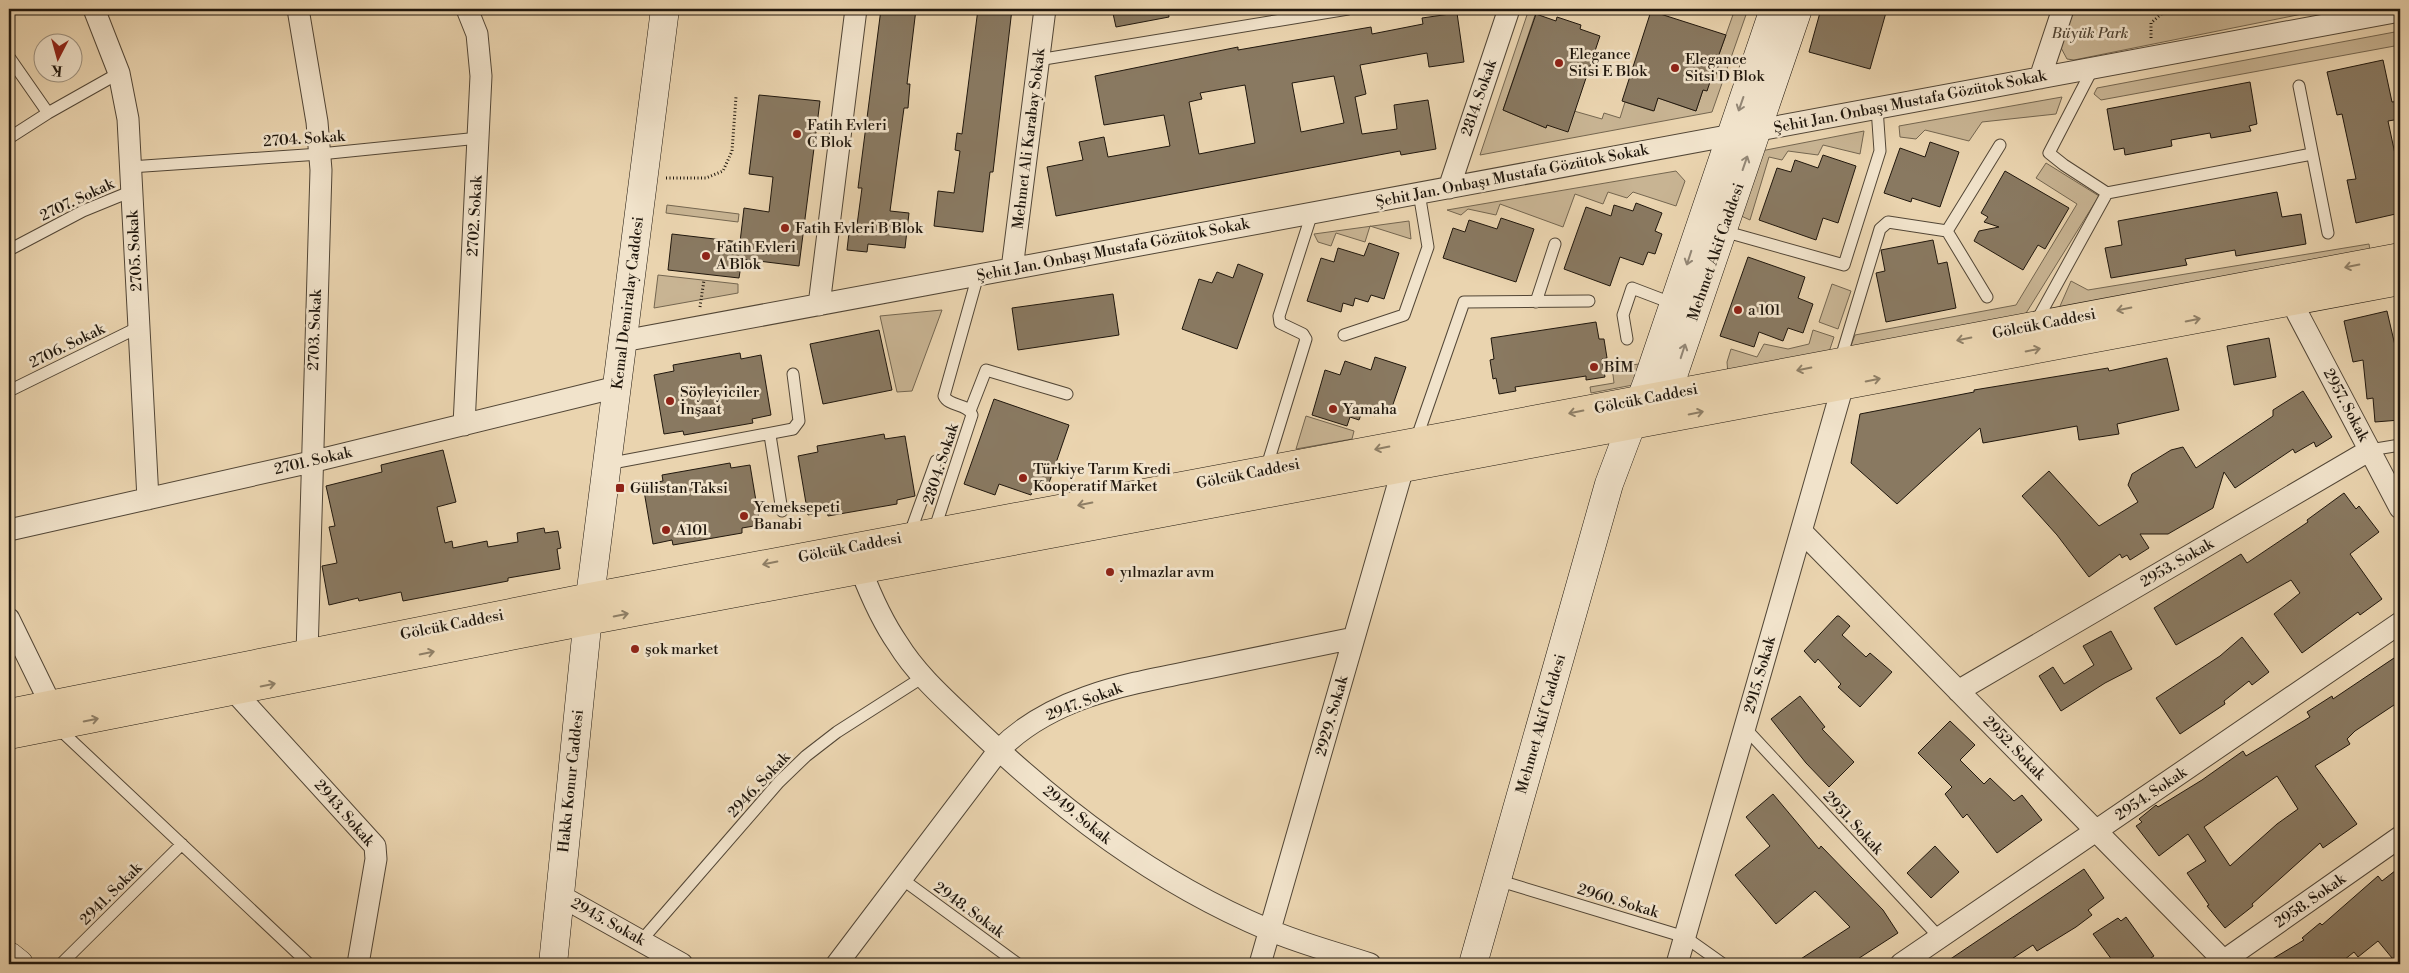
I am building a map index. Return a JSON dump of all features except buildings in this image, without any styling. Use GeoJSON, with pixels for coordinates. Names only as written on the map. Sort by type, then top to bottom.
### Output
{"type":"FeatureCollection","features":[{"type":"Feature","properties":{"kind":"main road","name":"Gölcük Caddesi"},"geometry":{"type":"LineString","coordinates":[[9,735],[54,716],[307,654],[589,609],[861,570],[1631,425],[1668,395],[1841,374],[2034,326],[2400,257]]}},
{"type":"Feature","properties":{"kind":"main road","name":"Gölcük Caddesi"},"geometry":{"type":"LineString","coordinates":[[9,713],[54,716],[234,691],[921,535],[1415,442],[1649,410],[1841,374],[2291,301],[2400,281]]}},
{"type":"Feature","properties":{"kind":"street","name":"2705. Sokak"},"geometry":{"type":"LineString","coordinates":[[94,9],[119,73],[125,97],[132,191],[148,499]]}},
{"type":"Feature","properties":{"kind":"street","name":"2703. Sokak"},"geometry":{"type":"LineString","coordinates":[[298,9],[320,154],[307,654]]}},
{"type":"Feature","properties":{"kind":"street","name":"2702. Sokak"},"geometry":{"type":"LineString","coordinates":[[464,425],[479,138],[481,54],[477,34],[467,9]]}},
{"type":"Feature","properties":{"kind":"street","name":"Kemal Demiralay Caddesi"},"geometry":{"type":"LineString","coordinates":[[589,609],[665,9]]}},
{"type":"Feature","properties":{"kind":"street"},"geometry":{"type":"LineString","coordinates":[[819,305],[856,9]]}},
{"type":"Feature","properties":{"kind":"street","name":"Mehmet Ali Karabay Sokak"},"geometry":{"type":"LineString","coordinates":[[1012,269],[1045,9]]}},
{"type":"Feature","properties":{"kind":"street","name":"2814. Sokak"},"geometry":{"type":"LineString","coordinates":[[1449,188],[1509,9]]}},
{"type":"Feature","properties":{"kind":"street","name":"Mehmet Akif Caddesi"},"geometry":{"type":"LineString","coordinates":[[1609,484],[1640,447],[1674,304],[1774,9]]}},
{"type":"Feature","properties":{"kind":"street","name":"Mehmet Akif Caddesi"},"geometry":{"type":"LineString","coordinates":[[1668,395],[1798,9]]}},
{"type":"Feature","properties":{"kind":"street"},"geometry":{"type":"LineString","coordinates":[[2040,78],[2063,9]]}},
{"type":"Feature","properties":{"kind":"street","name":"Şehit Jan. Onbaşı Mustafa Gözütok Sokak"},"geometry":{"type":"LineString","coordinates":[[623,341],[2400,11]]}},
{"type":"Feature","properties":{"kind":"street","name":"2957. Sokak"},"geometry":{"type":"LineString","coordinates":[[2291,301],[2400,508]]}},
{"type":"Feature","properties":{"kind":"street","name":"2915. Sokak"},"geometry":{"type":"LineString","coordinates":[[1677,964],[1802,532],[1841,374]]}},
{"type":"Feature","properties":{"kind":"street","name":"2701. Sokak"},"geometry":{"type":"LineString","coordinates":[[9,530],[311,462],[617,387]]}},
{"type":"Feature","properties":{"kind":"street","name":"Mehmet Akif Caddesi"},"geometry":{"type":"LineString","coordinates":[[1473,964],[1609,484],[1631,425]]}},
{"type":"Feature","properties":{"kind":"street","name":"2953. Sokak"},"geometry":{"type":"LineString","coordinates":[[1958,691],[2370,450]]}},
{"type":"Feature","properties":{"kind":"street","name":"2929. Sokak"},"geometry":{"type":"LineString","coordinates":[[1260,964],[1403,468]]}},
{"type":"Feature","properties":{"kind":"street","name":"2952. Sokak"},"geometry":{"type":"LineString","coordinates":[[1802,532],[2223,963]]}},
{"type":"Feature","properties":{"kind":"street","name":"2949. Sokak"},"geometry":{"type":"LineString","coordinates":[[861,570],[884,622],[899,646],[923,677],[999,750],[1077,817],[1117,848],[1153,871],[1270,930],[1370,964]]}},
{"type":"Feature","properties":{"kind":"street","name":"Hakkı Konur Caddesi"},"geometry":{"type":"LineString","coordinates":[[552,964],[589,609]]}},
{"type":"Feature","properties":{"kind":"street"},"geometry":{"type":"LineString","coordinates":[[9,619],[54,716]]}},
{"type":"Feature","properties":{"kind":"street","name":"2954. Sokak"},"geometry":{"type":"LineString","coordinates":[[1901,964],[2400,623]]}},
{"type":"Feature","properties":{"kind":"street","name":"2947. Sokak"},"geometry":{"type":"LineString","coordinates":[[843,962],[902,879],[999,750],[1027,726],[1052,712],[1088,697],[1126,685],[1354,638]]}},
{"type":"Feature","properties":{"kind":"street","name":"2943. Sokak"},"geometry":{"type":"LineString","coordinates":[[234,691],[374,846],[376,858],[358,964]]}},
{"type":"Feature","properties":{"kind":"street","name":"2958. Sokak"},"geometry":{"type":"LineString","coordinates":[[2223,963],[2400,837]]}},
{"type":"Feature","properties":{"kind":"street","name":"2945. Sokak"},"geometry":{"type":"LineString","coordinates":[[559,895],[682,964]]}},
{"type":"Feature","properties":{"kind":"street"},"geometry":{"type":"LineString","coordinates":[[9,956],[19,964]]}},
{"type":"Feature","properties":{"kind":"lane"},"geometry":{"type":"LineString","coordinates":[[1038,60],[1348,9]]}},
{"type":"Feature","properties":{"kind":"lane"},"geometry":{"type":"LineString","coordinates":[[9,57],[48,113]]}},
{"type":"Feature","properties":{"kind":"lane"},"geometry":{"type":"LineString","coordinates":[[2093,68],[2050,153],[2064,165],[2107,193],[2312,154]]}},
{"type":"Feature","properties":{"kind":"lane"},"geometry":{"type":"LineString","coordinates":[[9,138],[48,113],[119,73]]}},
{"type":"Feature","properties":{"kind":"lane"},"geometry":{"type":"LineString","coordinates":[[2299,86],[2328,233]]}},
{"type":"Feature","properties":{"kind":"lane"},"geometry":{"type":"LineString","coordinates":[[1723,231],[1844,265],[1880,151],[1877,108]]}},
{"type":"Feature","properties":{"kind":"lane","name":"2704. Sokak"},"geometry":{"type":"LineString","coordinates":[[130,166],[320,154],[479,138]]}},
{"type":"Feature","properties":{"kind":"lane"},"geometry":{"type":"LineString","coordinates":[[1948,231],[2000,145]]}},
{"type":"Feature","properties":{"kind":"lane","name":"2707. Sokak"},"geometry":{"type":"LineString","coordinates":[[9,250],[83,212],[132,191]]}},
{"type":"Feature","properties":{"kind":"lane"},"geometry":{"type":"LineString","coordinates":[[2034,326],[2107,193]]}},
{"type":"Feature","properties":{"kind":"lane"},"geometry":{"type":"LineString","coordinates":[[1344,335],[1404,315],[1428,247],[1419,194]]}},
{"type":"Feature","properties":{"kind":"lane"},"geometry":{"type":"LineString","coordinates":[[1265,470],[1306,339],[1303,334],[1280,323],[1279,316],[1312,213]]}},
{"type":"Feature","properties":{"kind":"lane"},"geometry":{"type":"LineString","coordinates":[[1841,374],[1880,229],[1888,222],[1948,231]]}},
{"type":"Feature","properties":{"kind":"lane"},"geometry":{"type":"LineString","coordinates":[[1948,231],[1987,297]]}},
{"type":"Feature","properties":{"kind":"lane"},"geometry":{"type":"LineString","coordinates":[[1536,302],[1555,244]]}},
{"type":"Feature","properties":{"kind":"lane","name":"2804. Sokak"},"geometry":{"type":"LineString","coordinates":[[921,535],[971,419],[970,411],[948,401],[944,396],[978,275]]}},
{"type":"Feature","properties":{"kind":"lane"},"geometry":{"type":"LineString","coordinates":[[1627,339],[1623,315],[1632,288],[1674,304]]}},
{"type":"Feature","properties":{"kind":"lane"},"geometry":{"type":"LineString","coordinates":[[1415,442],[1464,302],[1589,301]]}},
{"type":"Feature","properties":{"kind":"lane","name":"2706. Sokak"},"geometry":{"type":"LineString","coordinates":[[9,391],[139,327]]}},
{"type":"Feature","properties":{"kind":"lane"},"geometry":{"type":"LineString","coordinates":[[970,411],[986,370],[1067,394]]}},
{"type":"Feature","properties":{"kind":"lane"},"geometry":{"type":"LineString","coordinates":[[607,464],[770,435],[793,429],[799,421],[793,374]]}},
{"type":"Feature","properties":{"kind":"lane"},"geometry":{"type":"LineString","coordinates":[[770,435],[782,511]]}},
{"type":"Feature","properties":{"kind":"lane","name":"2953. Sokak"},"geometry":{"type":"LineString","coordinates":[[2370,450],[2400,446]]}},
{"type":"Feature","properties":{"kind":"lane"},"geometry":{"type":"LineString","coordinates":[[921,535],[936,461]]}},
{"type":"Feature","properties":{"kind":"lane","name":"2946. Sokak"},"geometry":{"type":"LineString","coordinates":[[641,941],[779,782],[806,756],[837,732],[923,677]]}},
{"type":"Feature","properties":{"kind":"lane"},"geometry":{"type":"LineString","coordinates":[[54,716],[182,844],[309,964]]}},
{"type":"Feature","properties":{"kind":"lane","name":"2951. Sokak"},"geometry":{"type":"LineString","coordinates":[[1745,728],[1940,938]]}},
{"type":"Feature","properties":{"kind":"lane","name":"2941. Sokak"},"geometry":{"type":"LineString","coordinates":[[61,964],[182,844]]}},
{"type":"Feature","properties":{"kind":"lane","name":"2948. Sokak"},"geometry":{"type":"LineString","coordinates":[[902,879],[1018,964]]}},
{"type":"Feature","properties":{"kind":"lane","name":"2960. Sokak"},"geometry":{"type":"LineString","coordinates":[[1497,880],[1685,937],[1723,964]]}},
{"type":"Feature","properties":{"kind":"path"},"geometry":{"type":"LineString","coordinates":[[2150,58],[2151,23],[2168,9]]}},
{"type":"Feature","properties":{"kind":"path"},"geometry":{"type":"LineString","coordinates":[[644,176],[706,178],[723,171],[732,151],[736,97]]}},
{"type":"Feature","properties":{"kind":"path"},"geometry":{"type":"LineString","coordinates":[[700,310],[704,280]]}},
{"type":"Feature","properties":{"kind":"green space"},"geometry":{"type":"Polygon","coordinates":[[[1529,9],[1537,9],[1503,110],[1546,128],[1547,125],[1574,111],[1602,119],[1604,113],[1620,118],[1625,102],[1653,111],[1658,98],[1696,111],[1703,90],[1712,76],[1715,76],[1720,61],[1717,60],[1735,9],[1748,9],[1712,112],[1480,155],[1529,9]]]}},
{"type":"Feature","properties":{"kind":"green space","name":"Büyük Park"},"geometry":{"type":"Polygon","coordinates":[[[2071,9],[2327,9],[2074,60],[2067,59],[2060,46],[2071,9]]]}},
{"type":"Feature","properties":{"kind":"green space"},"geometry":{"type":"Polygon","coordinates":[[[2400,31],[2400,45],[2101,100],[2094,94],[2097,88],[2400,31]]]}},
{"type":"Feature","properties":{"kind":"green space"},"geometry":{"type":"Polygon","coordinates":[[[2062,97],[2056,114],[1982,122],[1969,141],[1925,130],[1916,139],[1900,137],[1899,126],[2062,97]]]}},
{"type":"Feature","properties":{"kind":"green space"},"geometry":{"type":"Polygon","coordinates":[[[1864,131],[1860,154],[1823,145],[1818,155],[1788,151],[1782,160],[1769,157],[1750,220],[1739,215],[1761,151],[1864,131]]]}},
{"type":"Feature","properties":{"kind":"green space"},"geometry":{"type":"Polygon","coordinates":[[[2046,163],[2099,196],[2023,318],[1848,354],[1855,335],[2016,305],[2077,204],[2036,178],[2046,163]]]}},
{"type":"Feature","properties":{"kind":"green space"},"geometry":{"type":"Polygon","coordinates":[[[1676,171],[1685,181],[1676,206],[1633,192],[1627,198],[1608,192],[1603,204],[1575,194],[1563,227],[1500,204],[1496,215],[1468,209],[1461,215],[1447,210],[1676,171]]]}},
{"type":"Feature","properties":{"kind":"green space"},"geometry":{"type":"Polygon","coordinates":[[[667,205],[739,214],[738,222],[666,213],[667,205]]]}},
{"type":"Feature","properties":{"kind":"green space"},"geometry":{"type":"Polygon","coordinates":[[[1409,221],[1411,239],[1371,226],[1409,221]]]}},
{"type":"Feature","properties":{"kind":"green space"},"geometry":{"type":"Polygon","coordinates":[[[1370,226],[1365,242],[1336,233],[1331,246],[1318,242],[1314,234],[1370,226]]]}},
{"type":"Feature","properties":{"kind":"green space"},"geometry":{"type":"Polygon","coordinates":[[[2369,244],[2371,257],[2057,313],[2071,281],[2088,290],[2369,244]]]}},
{"type":"Feature","properties":{"kind":"green space"},"geometry":{"type":"Polygon","coordinates":[[[658,275],[738,284],[738,293],[654,308],[658,275]]]}},
{"type":"Feature","properties":{"kind":"green space"},"geometry":{"type":"Polygon","coordinates":[[[1832,284],[1851,291],[1838,329],[1819,322],[1832,284]]]}},
{"type":"Feature","properties":{"kind":"green space"},"geometry":{"type":"Polygon","coordinates":[[[942,310],[912,391],[897,392],[880,316],[942,310]]]}},
{"type":"Feature","properties":{"kind":"green space"},"geometry":{"type":"Polygon","coordinates":[[[1813,330],[1834,337],[1828,355],[1728,375],[1727,362],[1731,349],[1757,357],[1764,344],[1788,349],[1809,344],[1813,330]]]}},
{"type":"Feature","properties":{"kind":"green space"},"geometry":{"type":"Polygon","coordinates":[[[1640,364],[1633,385],[1591,393],[1590,387],[1614,383],[1612,367],[1640,364]]]}},
{"type":"Feature","properties":{"kind":"green space"},"geometry":{"type":"Polygon","coordinates":[[[1306,416],[1354,431],[1352,439],[1296,449],[1306,416]]]}},
{"type":"Feature","properties":{"kind":"place","name":"Elegance Sitsi E Blok"},"geometry":{"type":"Point","coordinates":[1559,63]}},
{"type":"Feature","properties":{"kind":"place","name":"Elegance Sitsi D Blok"},"geometry":{"type":"Point","coordinates":[1675,68]}},
{"type":"Feature","properties":{"kind":"place","name":"Fatih Evleri C Blok"},"geometry":{"type":"Point","coordinates":[797,134]}},
{"type":"Feature","properties":{"kind":"place","name":"Fatih Evleri B Blok"},"geometry":{"type":"Point","coordinates":[785,228]}},
{"type":"Feature","properties":{"kind":"place","name":"Fatih Evleri A Blok"},"geometry":{"type":"Point","coordinates":[706,256]}},
{"type":"Feature","properties":{"kind":"place","name":"a 101"},"geometry":{"type":"Point","coordinates":[1738,310]}},
{"type":"Feature","properties":{"kind":"place","name":"BİM"},"geometry":{"type":"Point","coordinates":[1594,367]}},
{"type":"Feature","properties":{"kind":"place","name":"Söyleyiciler İnşaat"},"geometry":{"type":"Point","coordinates":[670,401]}},
{"type":"Feature","properties":{"kind":"place","name":"Yamaha"},"geometry":{"type":"Point","coordinates":[1333,409]}},
{"type":"Feature","properties":{"kind":"place","name":"Türkiye Tarım Kredi Kooperatif Market"},"geometry":{"type":"Point","coordinates":[1023,478]}},
{"type":"Feature","properties":{"kind":"place","name":"Gülistan Taksi"},"geometry":{"type":"Point","coordinates":[620,488]}},
{"type":"Feature","properties":{"kind":"place","name":"Yemeksepeti Banabi"},"geometry":{"type":"Point","coordinates":[744,516]}},
{"type":"Feature","properties":{"kind":"place","name":"A101"},"geometry":{"type":"Point","coordinates":[666,530]}},
{"type":"Feature","properties":{"kind":"place","name":"yılmazlar avm"},"geometry":{"type":"Point","coordinates":[1110,572]}},
{"type":"Feature","properties":{"kind":"place","name":"şok market"},"geometry":{"type":"Point","coordinates":[635,649]}}]}
